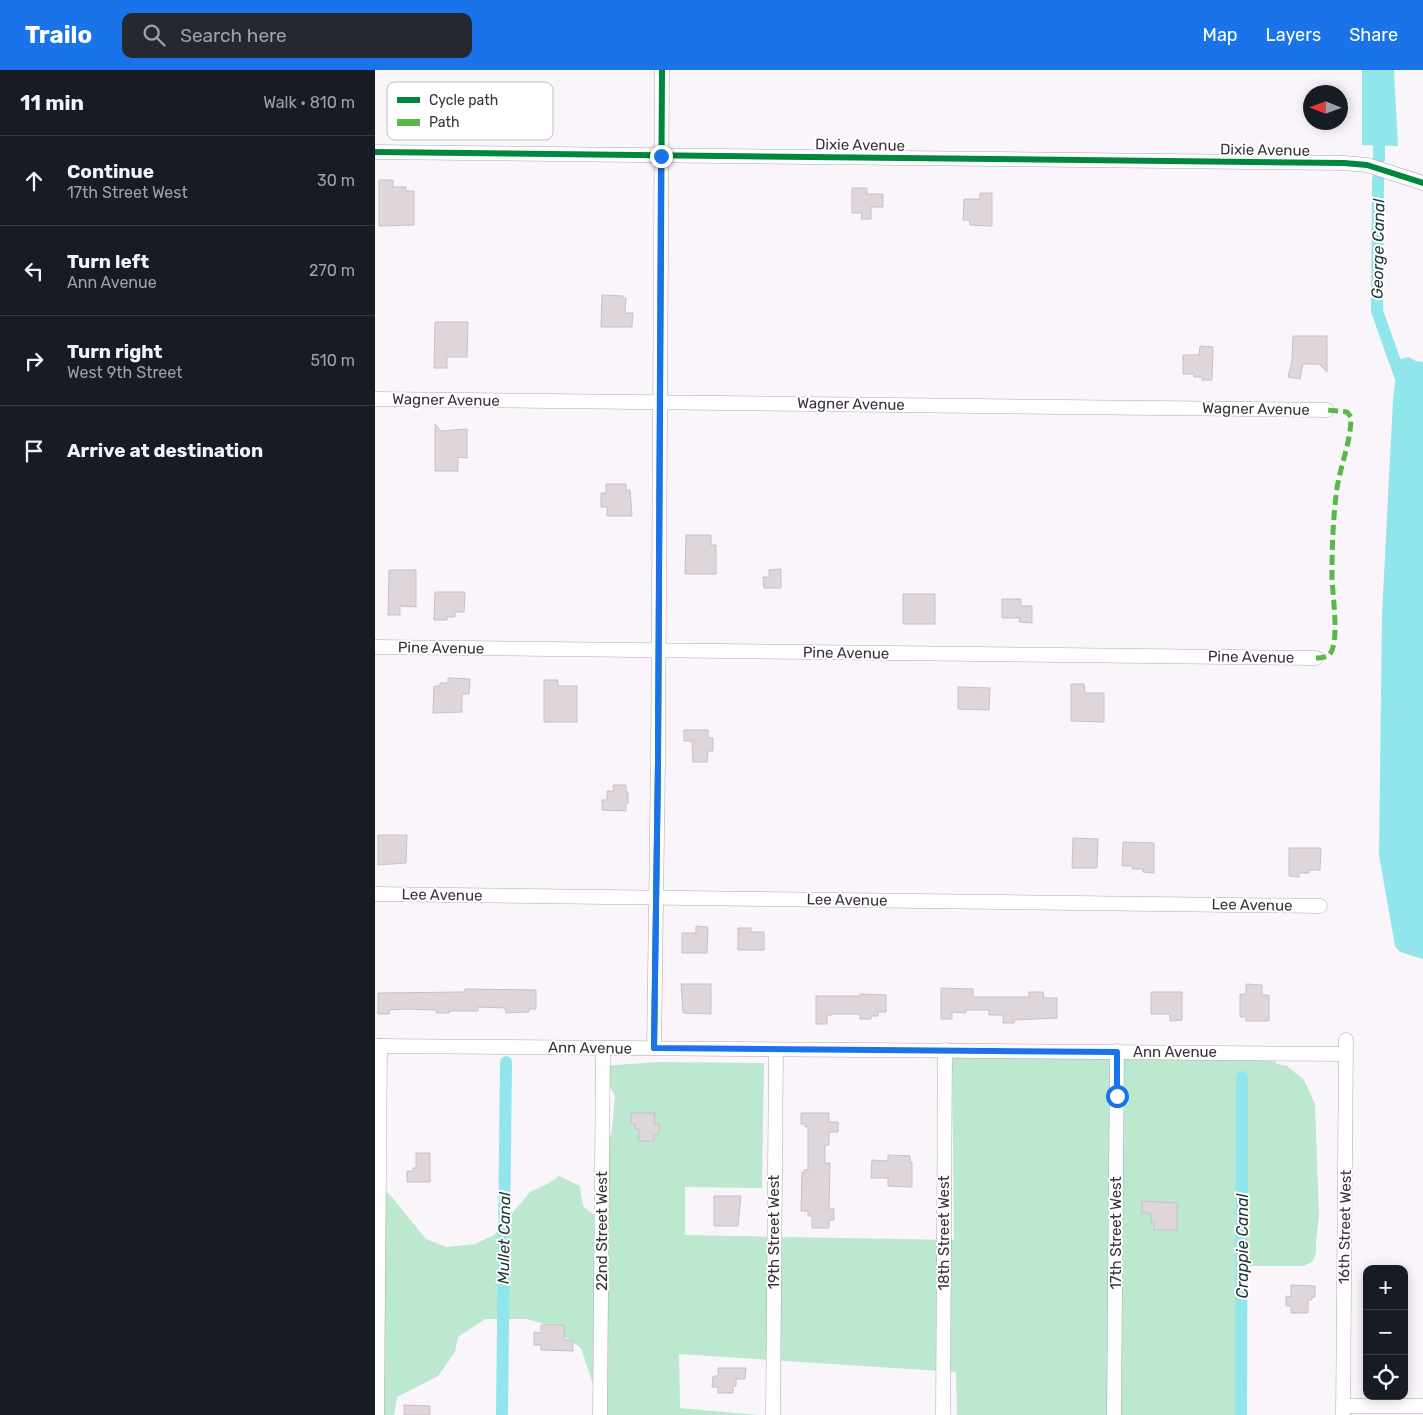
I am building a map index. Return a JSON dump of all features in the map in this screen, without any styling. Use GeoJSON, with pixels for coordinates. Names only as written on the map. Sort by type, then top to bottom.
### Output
{"type":"FeatureCollection","features":[{"type":"Feature","properties":{"kind":"street"},"geometry":{"type":"LineString","coordinates":[[654,1048],[662,70]]}},
{"type":"Feature","properties":{"kind":"street","name":"Dixie Avenue"},"geometry":{"type":"LineString","coordinates":[[375,152],[1344,163],[1367,165],[1423,183]]}},
{"type":"Feature","properties":{"kind":"street","name":"Wagner Avenue"},"geometry":{"type":"LineString","coordinates":[[375,399],[1327,410]]}},
{"type":"Feature","properties":{"kind":"street","name":"Pine Avenue"},"geometry":{"type":"LineString","coordinates":[[375,647],[1317,658]]}},
{"type":"Feature","properties":{"kind":"street","name":"Lee Avenue"},"geometry":{"type":"LineString","coordinates":[[375,894],[1319,906]]}},
{"type":"Feature","properties":{"kind":"street","name":"16th Street West"},"geometry":{"type":"LineString","coordinates":[[1343,1410],[1346,1040]]}},
{"type":"Feature","properties":{"kind":"street"},"geometry":{"type":"LineString","coordinates":[[377,1046],[377,1415]]}},
{"type":"Feature","properties":{"kind":"street","name":"Ann Avenue"},"geometry":{"type":"LineString","coordinates":[[377,1046],[1345,1054]]}},
{"type":"Feature","properties":{"kind":"street","name":"22nd Street West"},"geometry":{"type":"LineString","coordinates":[[601,1415],[603,1048]]}},
{"type":"Feature","properties":{"kind":"street","name":"19th Street West"},"geometry":{"type":"LineString","coordinates":[[773,1415],[776,1050]]}},
{"type":"Feature","properties":{"kind":"street","name":"18th Street West"},"geometry":{"type":"LineString","coordinates":[[943,1415],[945,1050]]}},
{"type":"Feature","properties":{"kind":"street","name":"17th Street West"},"geometry":{"type":"LineString","coordinates":[[1114,1415],[1117,1052]]}},
{"type":"Feature","properties":{"kind":"street"},"geometry":{"type":"LineString","coordinates":[[1343,1410],[1423,1406]]}},
{"type":"Feature","properties":{"kind":"green space"},"geometry":{"type":"Polygon","coordinates":[[[952,1051],[1269,1054],[1277,1064],[1287,1066],[1304,1080],[1315,1104],[1319,1215],[1316,1252],[1313,1261],[1304,1266],[1249,1266],[1245,1272],[1238,1415],[957,1415],[956,1372],[679,1354],[680,1408],[758,1415],[598,1415],[595,1390],[581,1348],[550,1326],[527,1319],[485,1319],[458,1337],[455,1352],[438,1376],[397,1397],[394,1415],[375,1415],[375,1182],[391,1196],[426,1239],[446,1247],[475,1244],[494,1235],[530,1192],[559,1176],[580,1186],[583,1206],[599,1219],[615,1096],[600,1066],[660,1062],[764,1063],[762,1188],[685,1187],[685,1235],[954,1240],[952,1051]]]}},
{"type":"Feature","properties":{"kind":"water"},"geometry":{"type":"Polygon","coordinates":[[[1362,70],[1394,70],[1398,146],[1362,145],[1362,70]]]}},
{"type":"Feature","properties":{"kind":"water"},"geometry":{"type":"Polygon","coordinates":[[[1408,357],[1423,362],[1423,959],[1400,952],[1395,946],[1379,855],[1382,614],[1393,399],[1398,360],[1408,357]]]}},
{"type":"Feature","properties":{"kind":"building"},"geometry":{"type":"Polygon","coordinates":[[[379,180],[393,180],[393,187],[406,187],[406,191],[414,191],[414,225],[379,226],[379,180]]]}},
{"type":"Feature","properties":{"kind":"building"},"geometry":{"type":"Polygon","coordinates":[[[852,188],[867,188],[867,194],[883,194],[883,207],[871,207],[871,219],[861,219],[862,213],[852,213],[852,188]]]}},
{"type":"Feature","properties":{"kind":"building"},"geometry":{"type":"Polygon","coordinates":[[[980,193],[992,193],[992,226],[970,225],[970,220],[963,220],[964,199],[980,199],[980,193]]]}},
{"type":"Feature","properties":{"kind":"building"},"geometry":{"type":"Polygon","coordinates":[[[602,295],[623,296],[623,298],[626,298],[625,313],[633,313],[632,327],[601,327],[602,295]]]}},
{"type":"Feature","properties":{"kind":"building"},"geometry":{"type":"Polygon","coordinates":[[[435,322],[468,322],[467,357],[447,357],[447,368],[434,368],[435,322]]]}},
{"type":"Feature","properties":{"kind":"building"},"geometry":{"type":"Polygon","coordinates":[[[1293,336],[1327,336],[1327,372],[1319,364],[1303,364],[1300,379],[1288,377],[1292,360],[1293,336]]]}},
{"type":"Feature","properties":{"kind":"building"},"geometry":{"type":"Polygon","coordinates":[[[1200,346],[1213,347],[1212,380],[1202,380],[1202,377],[1194,377],[1194,374],[1183,374],[1183,355],[1199,355],[1200,346]]]}},
{"type":"Feature","properties":{"kind":"building"},"geometry":{"type":"Polygon","coordinates":[[[435,424],[441,431],[467,429],[467,458],[458,457],[458,471],[435,471],[435,424]]]}},
{"type":"Feature","properties":{"kind":"building"},"geometry":{"type":"Polygon","coordinates":[[[606,484],[626,484],[626,490],[630,490],[632,516],[607,516],[607,507],[601,507],[601,493],[606,493],[606,484]]]}},
{"type":"Feature","properties":{"kind":"building"},"geometry":{"type":"Polygon","coordinates":[[[686,535],[711,535],[711,545],[716,545],[716,574],[685,574],[686,535]]]}},
{"type":"Feature","properties":{"kind":"building"},"geometry":{"type":"Polygon","coordinates":[[[781,569],[781,588],[764,588],[763,577],[769,577],[769,570],[781,569]]]}},
{"type":"Feature","properties":{"kind":"building"},"geometry":{"type":"Polygon","coordinates":[[[389,570],[416,570],[416,607],[400,606],[400,615],[388,615],[389,570]]]}},
{"type":"Feature","properties":{"kind":"building"},"geometry":{"type":"Polygon","coordinates":[[[435,592],[465,592],[464,612],[455,612],[455,617],[447,617],[447,620],[434,620],[435,592]]]}},
{"type":"Feature","properties":{"kind":"building"},"geometry":{"type":"Polygon","coordinates":[[[903,594],[935,594],[935,624],[903,624],[903,594]]]}},
{"type":"Feature","properties":{"kind":"building"},"geometry":{"type":"Polygon","coordinates":[[[1002,599],[1021,599],[1021,606],[1032,606],[1032,623],[1019,622],[1020,618],[1002,618],[1002,599]]]}},
{"type":"Feature","properties":{"kind":"building"},"geometry":{"type":"Polygon","coordinates":[[[448,678],[470,679],[469,694],[462,694],[462,712],[433,713],[434,686],[440,686],[440,683],[448,683],[448,678]]]}},
{"type":"Feature","properties":{"kind":"building"},"geometry":{"type":"Polygon","coordinates":[[[544,680],[558,680],[558,686],[577,686],[577,722],[544,722],[544,680]]]}},
{"type":"Feature","properties":{"kind":"building"},"geometry":{"type":"Polygon","coordinates":[[[1071,684],[1084,684],[1085,693],[1104,693],[1104,722],[1071,721],[1071,684]]]}},
{"type":"Feature","properties":{"kind":"building"},"geometry":{"type":"Polygon","coordinates":[[[958,687],[990,688],[989,710],[958,709],[958,687]]]}},
{"type":"Feature","properties":{"kind":"building"},"geometry":{"type":"Polygon","coordinates":[[[684,730],[708,730],[708,738],[713,738],[713,751],[708,751],[707,762],[693,762],[692,741],[684,741],[684,730]]]}},
{"type":"Feature","properties":{"kind":"building"},"geometry":{"type":"Polygon","coordinates":[[[613,785],[626,785],[628,803],[626,803],[626,811],[602,810],[602,800],[607,800],[607,791],[614,791],[613,785]]]}},
{"type":"Feature","properties":{"kind":"building"},"geometry":{"type":"Polygon","coordinates":[[[378,835],[407,835],[406,863],[378,865],[378,835]]]}},
{"type":"Feature","properties":{"kind":"building"},"geometry":{"type":"Polygon","coordinates":[[[1073,838],[1098,839],[1097,868],[1072,868],[1073,838]]]}},
{"type":"Feature","properties":{"kind":"building"},"geometry":{"type":"Polygon","coordinates":[[[1123,842],[1154,843],[1154,873],[1143,872],[1143,869],[1132,869],[1132,866],[1122,866],[1123,842]]]}},
{"type":"Feature","properties":{"kind":"building"},"geometry":{"type":"Polygon","coordinates":[[[1289,848],[1321,848],[1320,870],[1309,870],[1309,873],[1299,873],[1299,877],[1289,876],[1289,848]]]}},
{"type":"Feature","properties":{"kind":"building"},"geometry":{"type":"Polygon","coordinates":[[[696,926],[708,927],[707,953],[682,953],[682,933],[696,933],[696,926]]]}},
{"type":"Feature","properties":{"kind":"building"},"geometry":{"type":"Polygon","coordinates":[[[738,928],[751,928],[751,932],[764,932],[764,950],[738,950],[738,928]]]}},
{"type":"Feature","properties":{"kind":"building"},"geometry":{"type":"Polygon","coordinates":[[[681,984],[711,984],[711,1014],[683,1013],[681,984]]]}},
{"type":"Feature","properties":{"kind":"building"},"geometry":{"type":"Polygon","coordinates":[[[1246,984],[1262,985],[1262,995],[1269,995],[1269,1021],[1246,1021],[1246,1017],[1240,1017],[1240,994],[1246,994],[1246,984]]]}},
{"type":"Feature","properties":{"kind":"building"},"geometry":{"type":"Polygon","coordinates":[[[941,988],[973,989],[973,997],[1029,997],[1029,992],[1043,992],[1044,998],[1057,998],[1057,1018],[1014,1020],[1014,1023],[1003,1023],[1003,1015],[989,1015],[989,1010],[966,1010],[966,1013],[952,1012],[952,1019],[941,1019],[941,988]]]}},
{"type":"Feature","properties":{"kind":"building"},"geometry":{"type":"Polygon","coordinates":[[[465,989],[536,990],[536,1009],[529,1009],[529,1012],[506,1013],[505,1008],[478,1007],[478,1011],[436,1013],[436,1010],[407,1009],[389,1010],[389,1014],[378,1014],[378,993],[465,992],[465,989]]]}},
{"type":"Feature","properties":{"kind":"building"},"geometry":{"type":"Polygon","coordinates":[[[1151,992],[1182,992],[1182,1020],[1170,1021],[1170,1014],[1151,1014],[1151,992]]]}},
{"type":"Feature","properties":{"kind":"building"},"geometry":{"type":"Polygon","coordinates":[[[860,994],[886,995],[886,1012],[878,1012],[878,1016],[871,1016],[871,1019],[860,1019],[860,1014],[832,1014],[827,1015],[827,1024],[816,1024],[816,996],[860,996],[860,994]]]}},
{"type":"Feature","properties":{"kind":"building"},"geometry":{"type":"Polygon","coordinates":[[[631,1113],[655,1113],[654,1124],[659,1124],[659,1134],[654,1135],[654,1141],[639,1141],[639,1129],[635,1129],[635,1124],[631,1124],[631,1113]]]}},
{"type":"Feature","properties":{"kind":"building"},"geometry":{"type":"Polygon","coordinates":[[[801,1113],[829,1113],[829,1122],[838,1122],[838,1132],[829,1132],[829,1145],[825,1145],[825,1163],[830,1163],[829,1209],[834,1209],[834,1220],[829,1220],[829,1228],[812,1228],[812,1216],[808,1216],[808,1211],[801,1211],[802,1172],[804,1173],[804,1170],[808,1170],[808,1127],[805,1127],[805,1124],[801,1124],[801,1113]]]}},
{"type":"Feature","properties":{"kind":"building"},"geometry":{"type":"Polygon","coordinates":[[[416,1153],[430,1153],[430,1182],[407,1182],[407,1171],[413,1171],[413,1168],[416,1168],[416,1153]]]}},
{"type":"Feature","properties":{"kind":"building"},"geometry":{"type":"Polygon","coordinates":[[[888,1155],[910,1156],[910,1162],[912,1162],[912,1187],[888,1186],[888,1178],[871,1178],[872,1160],[888,1161],[888,1155]]]}},
{"type":"Feature","properties":{"kind":"building"},"geometry":{"type":"Polygon","coordinates":[[[714,1196],[741,1196],[738,1226],[714,1226],[714,1196]]]}},
{"type":"Feature","properties":{"kind":"building"},"geometry":{"type":"Polygon","coordinates":[[[1142,1201],[1177,1203],[1177,1230],[1154,1230],[1154,1222],[1151,1222],[1151,1213],[1142,1213],[1142,1201]]]}},
{"type":"Feature","properties":{"kind":"building"},"geometry":{"type":"Polygon","coordinates":[[[1291,1285],[1315,1286],[1315,1297],[1312,1297],[1312,1300],[1308,1300],[1308,1313],[1291,1313],[1291,1306],[1286,1306],[1286,1296],[1291,1297],[1291,1285]]]}},
{"type":"Feature","properties":{"kind":"building"},"geometry":{"type":"Polygon","coordinates":[[[541,1325],[564,1325],[565,1340],[573,1340],[573,1351],[541,1350],[541,1345],[534,1345],[534,1332],[541,1333],[541,1325]]]}},
{"type":"Feature","properties":{"kind":"building"},"geometry":{"type":"Polygon","coordinates":[[[718,1368],[746,1368],[745,1379],[736,1379],[733,1393],[718,1393],[718,1387],[712,1387],[713,1376],[718,1376],[718,1368]]]}},
{"type":"Feature","properties":{"kind":"building"},"geometry":{"type":"Polygon","coordinates":[[[404,1405],[430,1406],[430,1415],[404,1415],[404,1405]]]}},
{"type":"Feature","properties":{"kind":"waterway","name":"George Canal"},"geometry":{"type":"LineString","coordinates":[[1379,129],[1379,159]]}},
{"type":"Feature","properties":{"kind":"waterway","name":"George Canal"},"geometry":{"type":"LineString","coordinates":[[1378,179],[1377,311],[1400,376]]}},
{"type":"Feature","properties":{"kind":"waterway","name":"Mullet Canal"},"geometry":{"type":"LineString","coordinates":[[502,1415],[506,1062]]}},
{"type":"Feature","properties":{"kind":"waterway","name":"Crappie Canal"},"geometry":{"type":"LineString","coordinates":[[1241,1415],[1242,1077]]}},
{"type":"Feature","properties":{"kind":"marked path"},"geometry":{"type":"LineString","coordinates":[[1316,658],[1328,656],[1332,651],[1334,642],[1335,619],[1332,577],[1334,521],[1337,488],[1351,426],[1351,417],[1347,412],[1327,410]]}},
{"type":"Feature","properties":{"kind":"cycle path"},"geometry":{"type":"LineString","coordinates":[[654,1048],[658,763],[662,70]]}},
{"type":"Feature","properties":{"kind":"cycle path"},"geometry":{"type":"LineString","coordinates":[[375,152],[1344,163],[1367,165],[1423,183]]}},
{"type":"Feature","properties":{"kind":"route"},"geometry":{"type":"LineString","coordinates":[[661,156],[658,763],[654,1048],[1117,1052],[1117,1096]]}}]}
